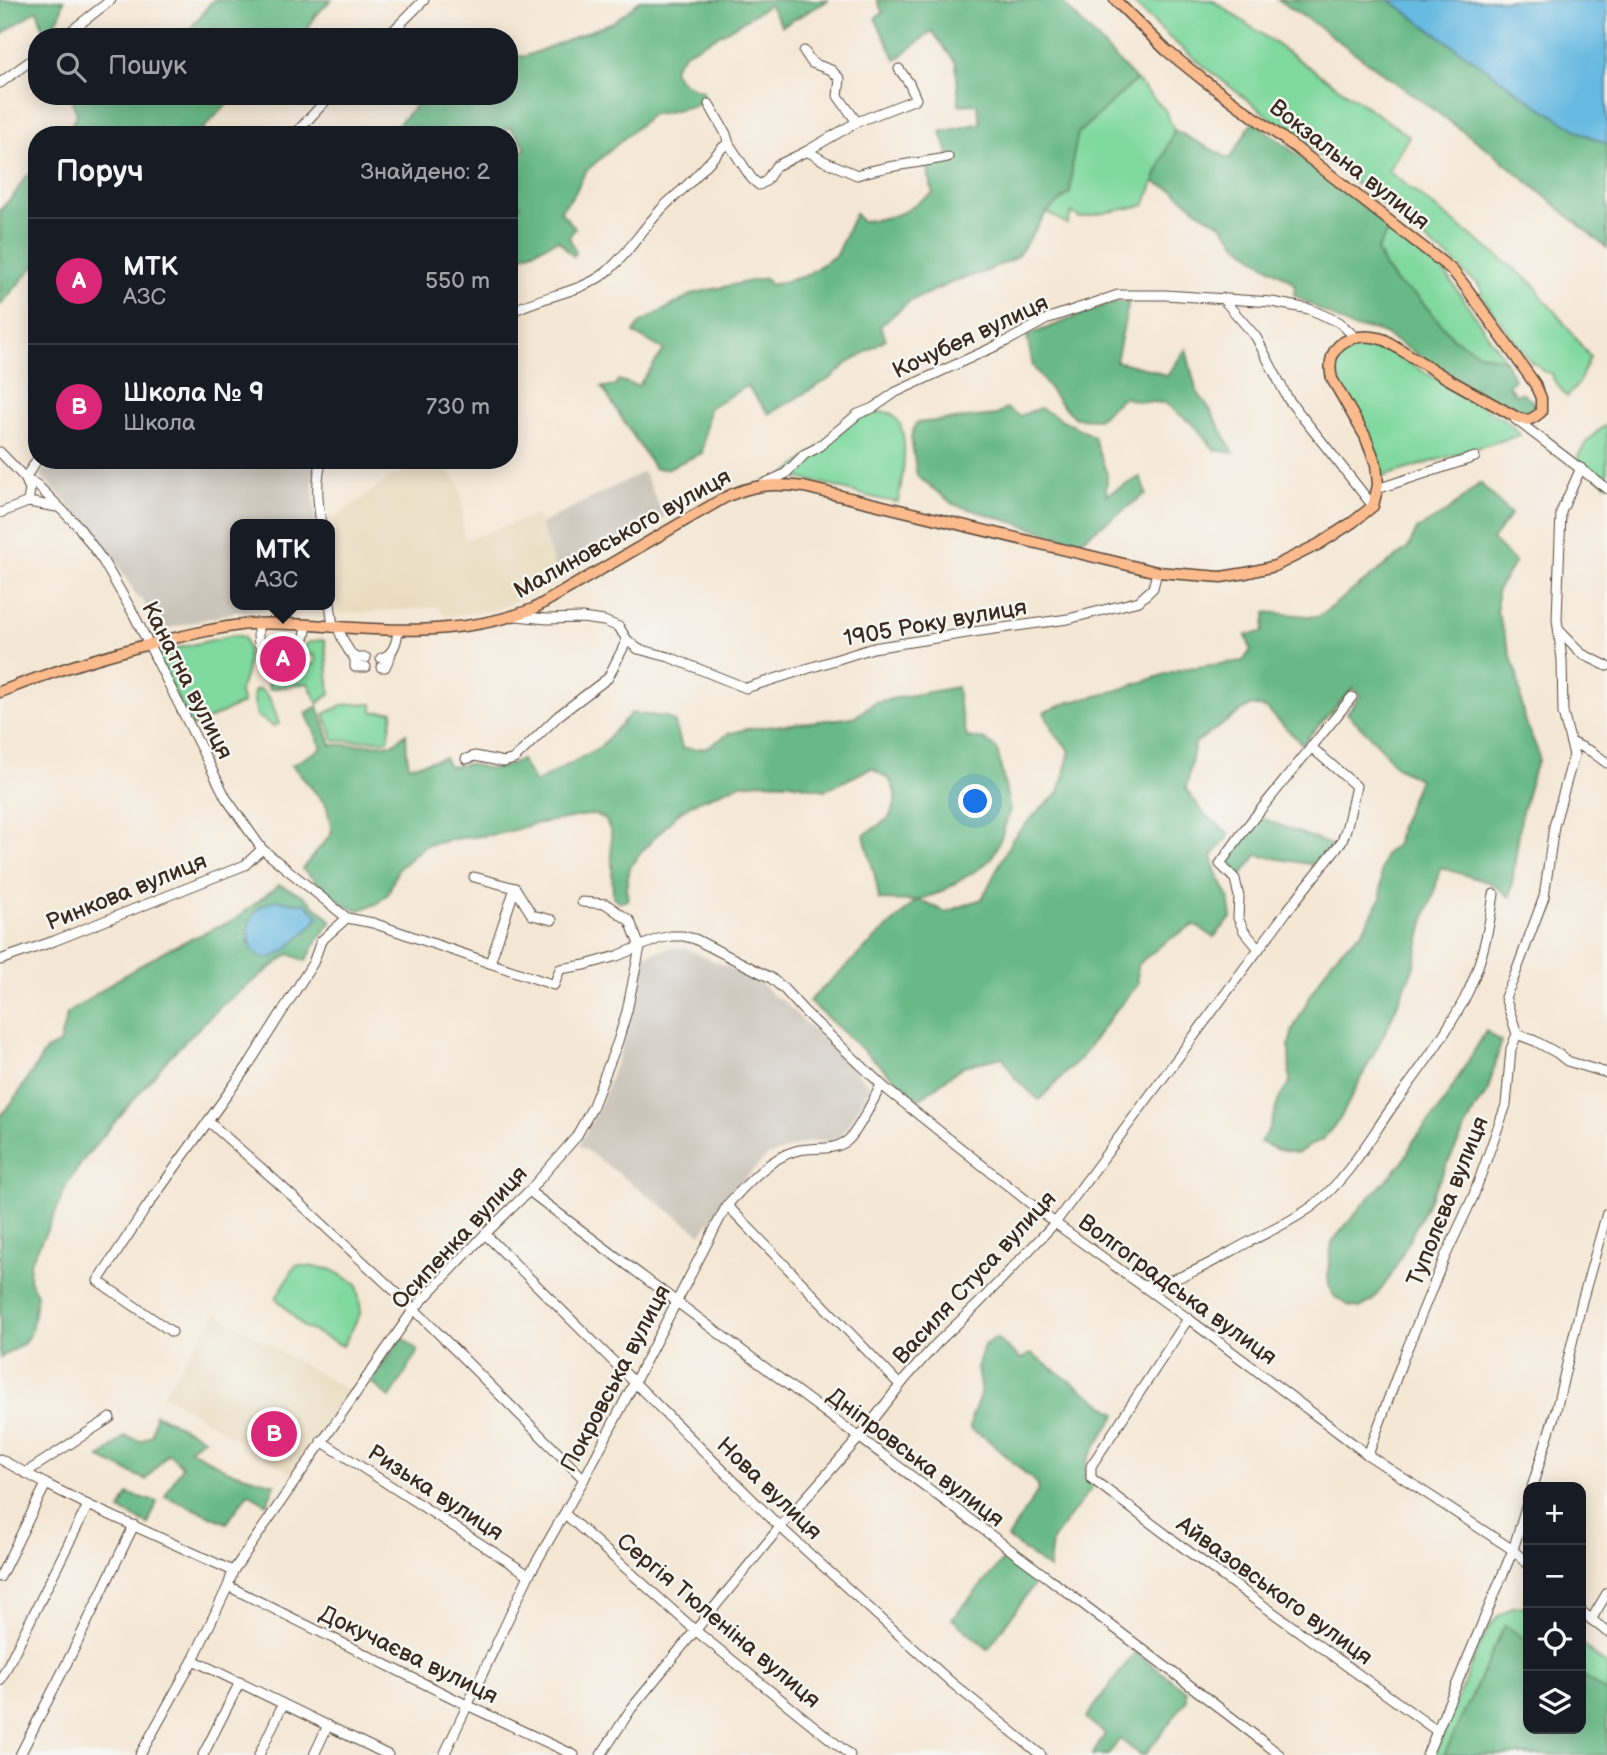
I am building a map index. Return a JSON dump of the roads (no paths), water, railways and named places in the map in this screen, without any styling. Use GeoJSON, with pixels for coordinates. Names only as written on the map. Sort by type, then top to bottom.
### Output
{"type":"FeatureCollection","features":[{"type":"Feature","properties":{"kind":"main road","name":"Вокзальна вулиця"},"geometry":{"type":"LineString","coordinates":[[1115,0],[1175,57],[1452,270],[1535,384],[1541,398],[1541,412],[1533,419],[1524,421],[1505,412]]}},
{"type":"Feature","properties":{"kind":"main road"},"geometry":{"type":"LineString","coordinates":[[1373,506],[1377,489],[1376,464],[1365,436],[1330,372],[1336,351],[1348,339],[1354,336],[1385,340],[1505,412]]}},
{"type":"Feature","properties":{"kind":"main road","name":"Малиновського вулиця"},"geometry":{"type":"LineString","coordinates":[[0,692],[40,676],[148,644],[229,626],[284,623],[398,630],[432,629],[464,626],[515,615],[533,609],[724,498],[742,489],[761,485],[804,487],[1157,572],[1221,577],[1275,566],[1319,544],[1353,523],[1373,506]]}},
{"type":"Feature","properties":{"kind":"street"},"geometry":{"type":"LineString","coordinates":[[75,28],[111,0]]}},
{"type":"Feature","properties":{"kind":"street"},"geometry":{"type":"LineString","coordinates":[[396,28],[424,0]]}},
{"type":"Feature","properties":{"kind":"street"},"geometry":{"type":"LineString","coordinates":[[804,51],[812,63],[831,70],[839,79],[838,96],[857,122]]}},
{"type":"Feature","properties":{"kind":"street"},"geometry":{"type":"LineString","coordinates":[[0,83],[28,63]]}},
{"type":"Feature","properties":{"kind":"street"},"geometry":{"type":"LineString","coordinates":[[709,104],[729,144],[752,179],[759,185],[766,181],[776,166],[857,122],[916,99],[900,69]]}},
{"type":"Feature","properties":{"kind":"street"},"geometry":{"type":"LineString","coordinates":[[302,126],[322,105]]}},
{"type":"Feature","properties":{"kind":"street"},"geometry":{"type":"LineString","coordinates":[[518,309],[575,289],[603,275],[619,262],[640,233],[670,200],[729,144]]}},
{"type":"Feature","properties":{"kind":"street"},"geometry":{"type":"LineString","coordinates":[[807,151],[857,175],[948,157]]}},
{"type":"Feature","properties":{"kind":"street","name":"Кочубея вулиця"},"geometry":{"type":"LineString","coordinates":[[761,485],[785,474],[805,454],[817,448],[858,414],[873,408],[896,392],[1009,340],[1049,318],[1118,295],[1165,295],[1272,302],[1309,309],[1339,322],[1354,336]]}},
{"type":"Feature","properties":{"kind":"street"},"geometry":{"type":"LineString","coordinates":[[1222,298],[1256,337],[1288,398],[1373,506]]}},
{"type":"Feature","properties":{"kind":"street"},"geometry":{"type":"LineString","coordinates":[[1505,412],[1607,489]]}},
{"type":"Feature","properties":{"kind":"street","name":"Канатна вулиця"},"geometry":{"type":"LineString","coordinates":[[0,452],[24,478],[37,485],[78,526],[103,561],[123,594],[226,798],[262,849],[347,918],[373,923],[554,985],[560,969],[586,965],[640,947]]}},
{"type":"Feature","properties":{"kind":"street"},"geometry":{"type":"LineString","coordinates":[[1377,489],[1475,457]]}},
{"type":"Feature","properties":{"kind":"street"},"geometry":{"type":"LineString","coordinates":[[1581,468],[1561,512],[1558,619],[1563,713],[1574,755],[1554,826],[1544,897],[1504,997],[1517,1034],[1535,1041],[1567,1061],[1607,1073]]}},
{"type":"Feature","properties":{"kind":"street"},"geometry":{"type":"LineString","coordinates":[[28,502],[30,489],[24,478],[30,469]]}},
{"type":"Feature","properties":{"kind":"street"},"geometry":{"type":"LineString","coordinates":[[319,469],[317,498],[320,519]]}},
{"type":"Feature","properties":{"kind":"street"},"geometry":{"type":"LineString","coordinates":[[0,513],[28,502],[58,507]]}},
{"type":"Feature","properties":{"kind":"street","name":"1905 Року вулиця"},"geometry":{"type":"LineString","coordinates":[[515,615],[604,621],[619,627],[626,640],[638,649],[669,657],[746,688],[873,648],[1068,619],[1139,601],[1153,588],[1157,572]]}},
{"type":"Feature","properties":{"kind":"street"},"geometry":{"type":"LineString","coordinates":[[331,610],[335,627],[349,653],[366,663]]}},
{"type":"Feature","properties":{"kind":"street"},"geometry":{"type":"LineString","coordinates":[[258,624],[263,652],[276,653],[297,651],[307,625]]}},
{"type":"Feature","properties":{"kind":"street"},"geometry":{"type":"LineString","coordinates":[[381,663],[397,642],[398,630]]}},
{"type":"Feature","properties":{"kind":"street"},"geometry":{"type":"LineString","coordinates":[[1560,631],[1582,654],[1607,666]]}},
{"type":"Feature","properties":{"kind":"street"},"geometry":{"type":"LineString","coordinates":[[466,759],[475,756],[504,762],[514,759],[558,716],[608,678],[626,640]]}},
{"type":"Feature","properties":{"kind":"street"},"geometry":{"type":"LineString","coordinates":[[1259,949],[1244,931],[1238,918],[1239,897],[1235,879],[1220,864],[1352,697]]}},
{"type":"Feature","properties":{"kind":"street"},"geometry":{"type":"LineString","coordinates":[[1571,742],[1607,763]]}},
{"type":"Feature","properties":{"kind":"street","name":"Василя Стуса вулиця"},"geometry":{"type":"LineString","coordinates":[[601,1755],[631,1709],[780,1527],[859,1438],[900,1385],[937,1343],[1055,1223],[1342,841],[1348,826],[1356,786],[1311,747]]}},
{"type":"Feature","properties":{"kind":"street","name":"Ринкова вулиця"},"geometry":{"type":"LineString","coordinates":[[0,960],[245,865],[262,849]]}},
{"type":"Feature","properties":{"kind":"street"},"geometry":{"type":"LineString","coordinates":[[474,877],[515,888],[532,915],[552,920]]}},
{"type":"Feature","properties":{"kind":"street"},"geometry":{"type":"LineString","coordinates":[[490,963],[515,888]]}},
{"type":"Feature","properties":{"kind":"street"},"geometry":{"type":"LineString","coordinates":[[1143,1286],[1161,1284],[1203,1267],[1293,1219],[1315,1205],[1348,1169],[1417,1074],[1464,1000],[1480,960],[1494,894]]}},
{"type":"Feature","properties":{"kind":"street"},"geometry":{"type":"LineString","coordinates":[[582,902],[606,904],[630,921],[640,947]]}},
{"type":"Feature","properties":{"kind":"street"},"geometry":{"type":"LineString","coordinates":[[172,1332],[98,1281],[146,1208],[249,1064],[313,963],[321,941],[347,918]]}},
{"type":"Feature","properties":{"kind":"street","name":"Волгоградська вулиця"},"geometry":{"type":"LineString","coordinates":[[640,947],[657,939],[683,936],[695,939],[771,978],[881,1085],[1055,1223],[1368,1455],[1513,1550],[1523,1559]]}},
{"type":"Feature","properties":{"kind":"street","name":"Осипенка вулиця"},"geometry":{"type":"LineString","coordinates":[[141,1755],[192,1660],[233,1571],[321,1441],[414,1309],[529,1191],[576,1137],[592,1108],[627,1011],[640,947]]}},
{"type":"Feature","properties":{"kind":"street","name":"Туполєва вулиця"},"geometry":{"type":"LineString","coordinates":[[1368,1455],[1403,1359],[1488,1157],[1506,1105],[1511,1049],[1517,1034]]}},
{"type":"Feature","properties":{"kind":"street","name":"Покровська вулиця"},"geometry":{"type":"LineString","coordinates":[[444,1755],[529,1575],[584,1479],[727,1205],[779,1157],[807,1148],[836,1147],[850,1139],[881,1085]]}},
{"type":"Feature","properties":{"kind":"street"},"geometry":{"type":"LineString","coordinates":[[208,1122],[414,1309],[584,1479]]}},
{"type":"Feature","properties":{"kind":"street","name":"Дніпровська вулиця"},"geometry":{"type":"LineString","coordinates":[[529,1191],[1163,1664],[1280,1755]]}},
{"type":"Feature","properties":{"kind":"street"},"geometry":{"type":"LineString","coordinates":[[727,1205],[900,1385]]}},
{"type":"Feature","properties":{"kind":"street"},"geometry":{"type":"LineString","coordinates":[[1534,1482],[1556,1410],[1582,1301],[1607,1213]]}},
{"type":"Feature","properties":{"kind":"street","name":"Нова вулиця"},"geometry":{"type":"LineString","coordinates":[[485,1234],[780,1527],[952,1683],[1041,1755]]}},
{"type":"Feature","properties":{"kind":"street","name":"Айвазовського вулиця"},"geometry":{"type":"LineString","coordinates":[[1188,1319],[1091,1466],[1091,1478],[1437,1731]]}},
{"type":"Feature","properties":{"kind":"street"},"geometry":{"type":"LineString","coordinates":[[25,1473],[110,1418]]}},
{"type":"Feature","properties":{"kind":"street","name":"Ризька вулиця"},"geometry":{"type":"LineString","coordinates":[[321,1441],[529,1575]]}},
{"type":"Feature","properties":{"kind":"street"},"geometry":{"type":"LineString","coordinates":[[2,1463],[233,1571]]}},
{"type":"Feature","properties":{"kind":"street"},"geometry":{"type":"LineString","coordinates":[[0,1577],[46,1484]]}},
{"type":"Feature","properties":{"kind":"street"},"geometry":{"type":"LineString","coordinates":[[0,1681],[88,1505]]}},
{"type":"Feature","properties":{"kind":"street","name":"Сергія Тюленіна вулиця"},"geometry":{"type":"LineString","coordinates":[[565,1514],[696,1631],[850,1755]]}},
{"type":"Feature","properties":{"kind":"street"},"geometry":{"type":"LineString","coordinates":[[1427,1755],[1513,1550],[1523,1517]]}},
{"type":"Feature","properties":{"kind":"street"},"geometry":{"type":"LineString","coordinates":[[20,1755],[134,1525]]}},
{"type":"Feature","properties":{"kind":"street","name":"Докучаєва вулиця"},"geometry":{"type":"LineString","coordinates":[[228,1586],[574,1755]]}},
{"type":"Feature","properties":{"kind":"street"},"geometry":{"type":"LineString","coordinates":[[1591,1620],[1607,1593]]}},
{"type":"Feature","properties":{"kind":"street"},"geometry":{"type":"LineString","coordinates":[[1586,1616],[1607,1632]]}},
{"type":"Feature","properties":{"kind":"street"},"geometry":{"type":"LineString","coordinates":[[192,1660],[328,1725],[372,1751],[387,1755]]}},
{"type":"Feature","properties":{"kind":"street"},"geometry":{"type":"LineString","coordinates":[[203,1755],[240,1682]]}},
{"type":"Feature","properties":{"kind":"street"},"geometry":{"type":"LineString","coordinates":[[259,1755],[283,1704]]}},
{"type":"Feature","properties":{"kind":"street"},"geometry":{"type":"LineString","coordinates":[[314,1755],[328,1725]]}},
{"type":"Feature","properties":{"kind":"water"},"geometry":{"type":"Polygon","coordinates":[[[1389,0],[1607,0],[1607,144],[1584,134],[1534,103],[1389,0]]]}},
{"type":"Feature","properties":{"kind":"water"},"geometry":{"type":"Polygon","coordinates":[[[277,900],[305,903],[319,917],[284,950],[273,957],[263,957],[256,953],[251,945],[249,924],[263,905],[277,900]]]}},
{"type":"Feature","properties":{"kind":"place","name":"МТК"},"geometry":{"type":"Point","coordinates":[283,659]}},
{"type":"Feature","properties":{"kind":"place","name":"Школа № 9"},"geometry":{"type":"Point","coordinates":[274,1434]}}]}
